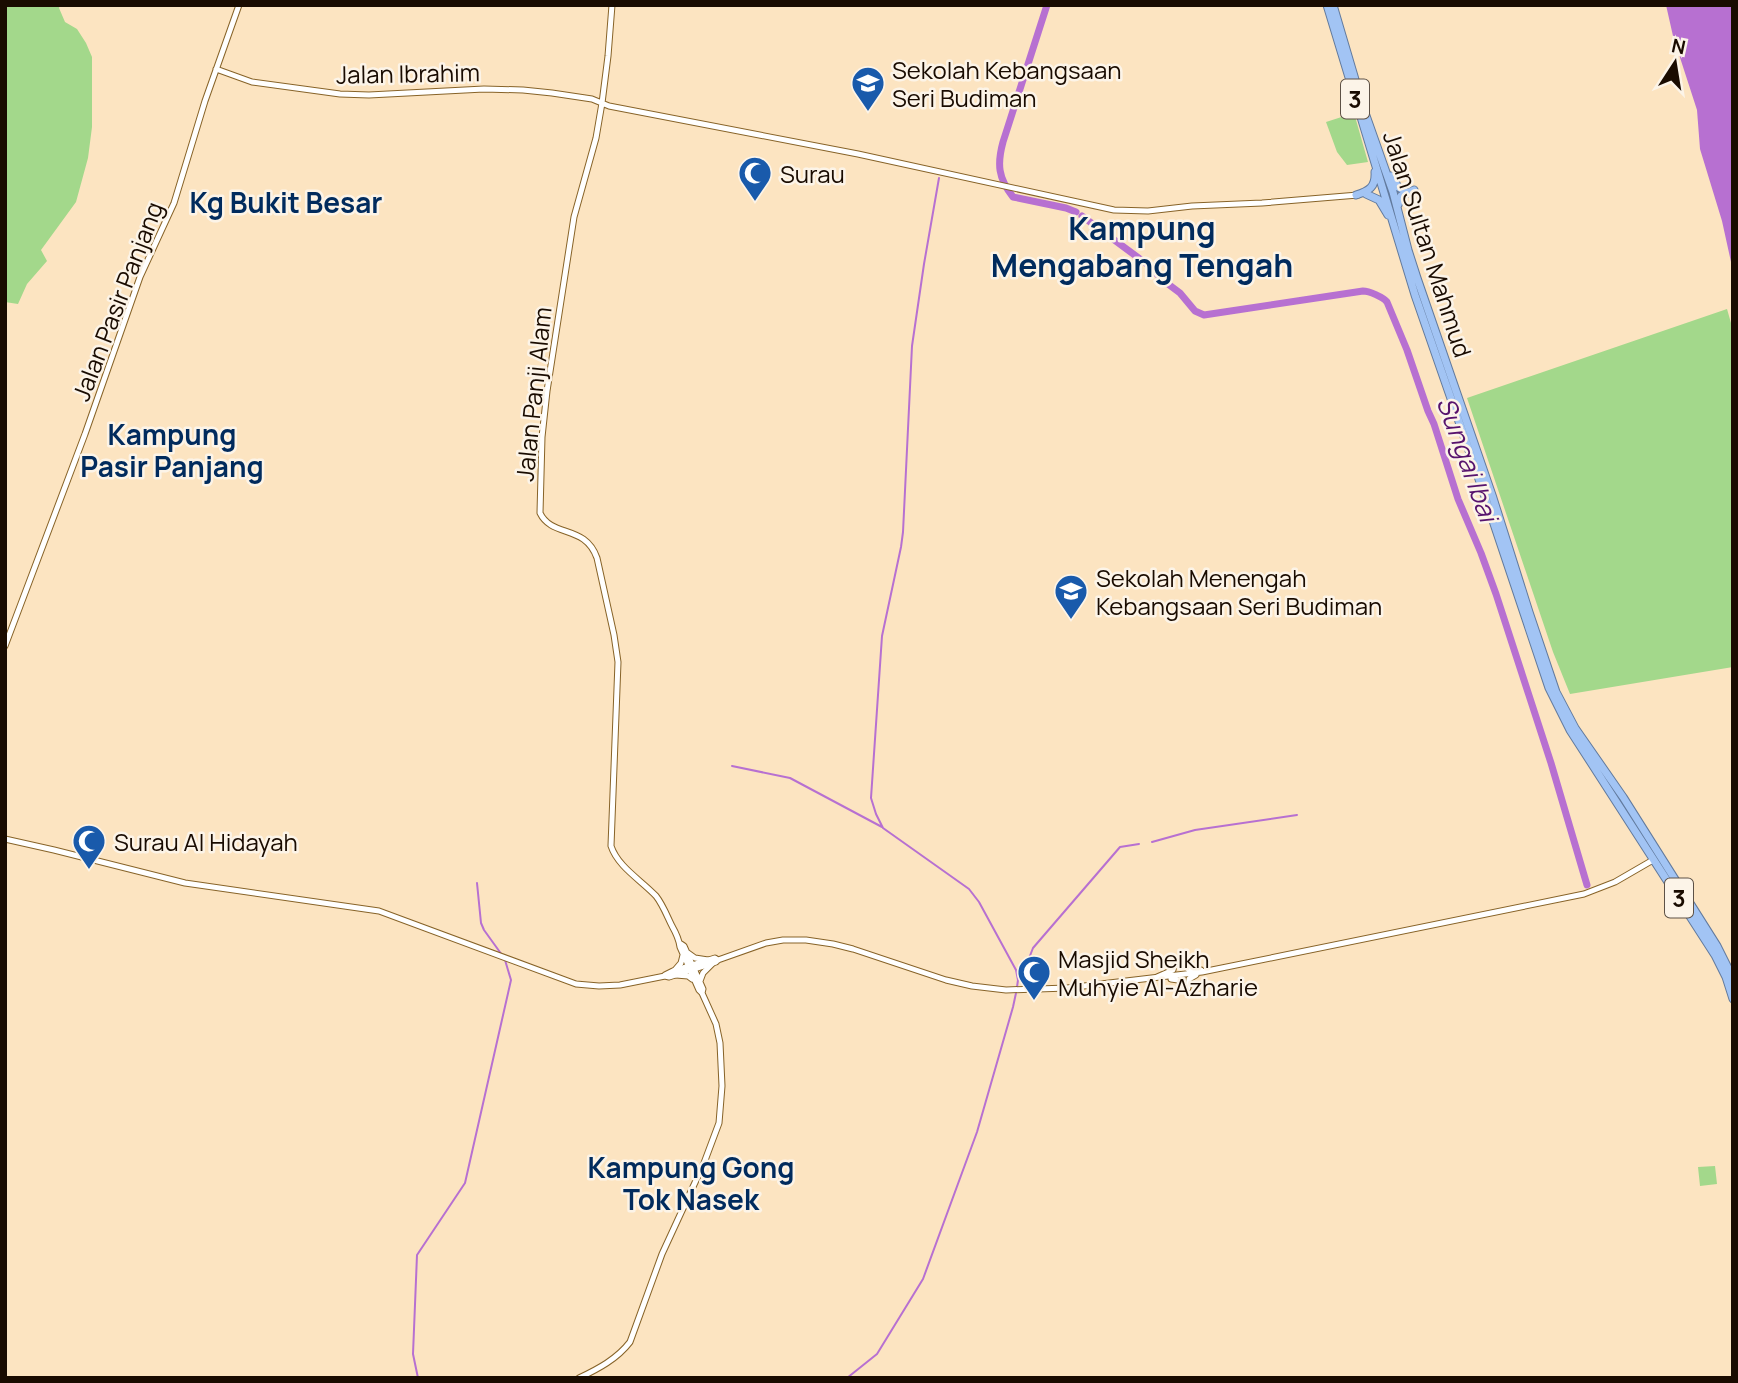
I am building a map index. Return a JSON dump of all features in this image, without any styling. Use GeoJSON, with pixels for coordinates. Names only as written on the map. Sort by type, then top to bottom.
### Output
{"type":"FeatureCollection","features":[{"type":"Feature","properties":{"kind":"highway","name":"Jalan Sultan Mahmud"},"geometry":{"type":"LineString","coordinates":[[1327,5],[1376,165],[1397,208],[1493,520],[1549,688],[1570,730],[1620,799],[1717,946],[1733,978]]}},
{"type":"Feature","properties":{"kind":"highway","name":"Jalan Sultan Mahmud"},"geometry":{"type":"LineString","coordinates":[[1333,5],[1364,110],[1385,166],[1392,221],[1415,295],[1466,433]]}},
{"type":"Feature","properties":{"kind":"highway"},"geometry":{"type":"LineString","coordinates":[[1356,195],[1372,188],[1376,165]]}},
{"type":"Feature","properties":{"kind":"highway"},"geometry":{"type":"LineString","coordinates":[[1385,166],[1398,187],[1405,191]]}},
{"type":"Feature","properties":{"kind":"highway"},"geometry":{"type":"LineString","coordinates":[[1397,208],[1400,198],[1414,190]]}},
{"type":"Feature","properties":{"kind":"highway"},"geometry":{"type":"LineString","coordinates":[[1366,194],[1379,200],[1392,221]]}},
{"type":"Feature","properties":{"kind":"highway","name":"Jalan Sultan Mahmud"},"geometry":{"type":"LineString","coordinates":[[1620,799],[1653,860],[1716,955],[1733,999]]}},
{"type":"Feature","properties":{"kind":"main road","name":"Jalan Pasir Panjang"},"geometry":{"type":"LineString","coordinates":[[5,646],[82,442],[140,277],[174,203],[197,125],[239,5]]}},
{"type":"Feature","properties":{"kind":"main road","name":"Jalan Panji Alam"},"geometry":{"type":"LineString","coordinates":[[579,1378],[620,1353],[636,1329],[663,1253],[715,1137],[722,1098],[721,1052],[716,1024],[681,944],[661,903],[617,858],[611,846],[618,662],[597,558],[589,542],[550,524],[540,513],[543,428],[570,237],[596,138],[608,56],[612,5]]}},
{"type":"Feature","properties":{"kind":"main road","name":"Jalan Ibrahim"},"geometry":{"type":"LineString","coordinates":[[216,69],[252,82],[340,94],[501,89],[592,99],[609,106],[851,153],[1114,210],[1137,212],[1389,192]]}},
{"type":"Feature","properties":{"kind":"main road"},"geometry":{"type":"LineString","coordinates":[[5,839],[184,883],[379,911],[565,980],[589,985],[620,985],[665,976],[710,962]]}},
{"type":"Feature","properties":{"kind":"main road"},"geometry":{"type":"LineString","coordinates":[[676,972],[684,952],[716,962],[766,943],[806,940],[853,949],[956,983],[1011,990],[1068,988],[1202,971],[1584,894],[1615,882],[1653,860]]}},
{"type":"Feature","properties":{"kind":"main road"},"geometry":{"type":"LineString","coordinates":[[1158,977],[1172,970],[1177,960],[1188,968],[1202,971]]}},
{"type":"Feature","properties":{"kind":"main road"},"geometry":{"type":"LineString","coordinates":[[676,972],[697,981],[710,962]]}},
{"type":"Feature","properties":{"kind":"main road"},"geometry":{"type":"LineString","coordinates":[[1158,977],[1176,979],[1187,988],[1189,979],[1202,971]]}},
{"type":"Feature","properties":{"kind":"green space"},"geometry":{"type":"Polygon","coordinates":[[[5,5],[60,5],[65,22],[77,29],[92,57],[92,127],[88,158],[76,202],[41,250],[47,261],[27,284],[18,304],[5,302],[5,5]]]}},
{"type":"Feature","properties":{"kind":"green space"},"geometry":{"type":"Polygon","coordinates":[[[1354,113],[1368,162],[1347,165],[1337,152],[1326,122],[1354,113]]]}},
{"type":"Feature","properties":{"kind":"green space"},"geometry":{"type":"Polygon","coordinates":[[[1727,309],[1733,330],[1733,667],[1570,694],[1553,652],[1467,398],[1727,309]]]}},
{"type":"Feature","properties":{"kind":"green space"},"geometry":{"type":"Polygon","coordinates":[[[1715,1166],[1717,1184],[1700,1186],[1698,1167],[1715,1166]]]}},
{"type":"Feature","properties":{"kind":"shaded area"},"geometry":{"type":"Polygon","coordinates":[[[1666,5],[1733,5],[1733,271],[1722,221],[1700,149],[1697,110],[1666,5]]]}},
{"type":"Feature","properties":{"kind":"waterway","name":"Sungai Ibai"},"geometry":{"type":"LineString","coordinates":[[1047,5],[1003,142],[1000,171],[1013,197],[1076,212]]}},
{"type":"Feature","properties":{"kind":"waterway"},"geometry":{"type":"LineString","coordinates":[[939,178],[912,346],[903,532],[882,636],[871,798],[883,828],[969,889],[979,902],[1016,970],[1017,987]]}},
{"type":"Feature","properties":{"kind":"waterway","name":"Sungai Ibai"},"geometry":{"type":"LineString","coordinates":[[1082,216],[1140,259]]}},
{"type":"Feature","properties":{"kind":"waterway","name":"Sungai Ibai"},"geometry":{"type":"LineString","coordinates":[[1145,262],[1180,293],[1195,311],[1204,315],[1363,291],[1387,302],[1434,424],[1458,499],[1496,594],[1587,885]]}},
{"type":"Feature","properties":{"kind":"waterway"},"geometry":{"type":"LineString","coordinates":[[732,766],[790,778],[882,827]]}},
{"type":"Feature","properties":{"kind":"waterway"},"geometry":{"type":"LineString","coordinates":[[1152,842],[1195,830],[1297,815]]}},
{"type":"Feature","properties":{"kind":"waterway"},"geometry":{"type":"LineString","coordinates":[[1018,980],[1033,948],[1120,847],[1139,844]]}},
{"type":"Feature","properties":{"kind":"waterway"},"geometry":{"type":"LineString","coordinates":[[477,883],[481,923],[502,955]]}},
{"type":"Feature","properties":{"kind":"waterway"},"geometry":{"type":"LineString","coordinates":[[418,1378],[413,1354],[417,1255],[465,1183],[511,980],[505,960]]}},
{"type":"Feature","properties":{"kind":"waterway"},"geometry":{"type":"LineString","coordinates":[[847,1378],[877,1354],[923,1279],[977,1132],[1016,993]]}},
{"type":"Feature","properties":{"kind":"place","name":"Sekolah Kebangsaan Seri Budiman"},"geometry":{"type":"Point","coordinates":[868,113]}},
{"type":"Feature","properties":{"kind":"place","name":"Surau"},"geometry":{"type":"Point","coordinates":[755,203]}},
{"type":"Feature","properties":{"kind":"place","name":"Sekolah Menengah Kebangsaan Seri Budiman"},"geometry":{"type":"Point","coordinates":[1071,621]}},
{"type":"Feature","properties":{"kind":"place","name":"Surau Al Hidayah"},"geometry":{"type":"Point","coordinates":[89,871]}},
{"type":"Feature","properties":{"kind":"place","name":"Masjid Sheikh Muhyie Al-Azharie"},"geometry":{"type":"Point","coordinates":[1034,1002]}},
{"type":"Feature","properties":{"kind":"district","name":"Kg Bukit Besar"},"geometry":{"type":"Point","coordinates":[286,202]}},
{"type":"Feature","properties":{"kind":"district","name":"Kampung Mengabang Tengah"},"geometry":{"type":"Point","coordinates":[1142,246]}},
{"type":"Feature","properties":{"kind":"district","name":"Kampung Pasir Panjang"},"geometry":{"type":"Point","coordinates":[172,450]}},
{"type":"Feature","properties":{"kind":"district","name":"Kampung Gong Tok Nasek"},"geometry":{"type":"Point","coordinates":[691,1183]}}]}
